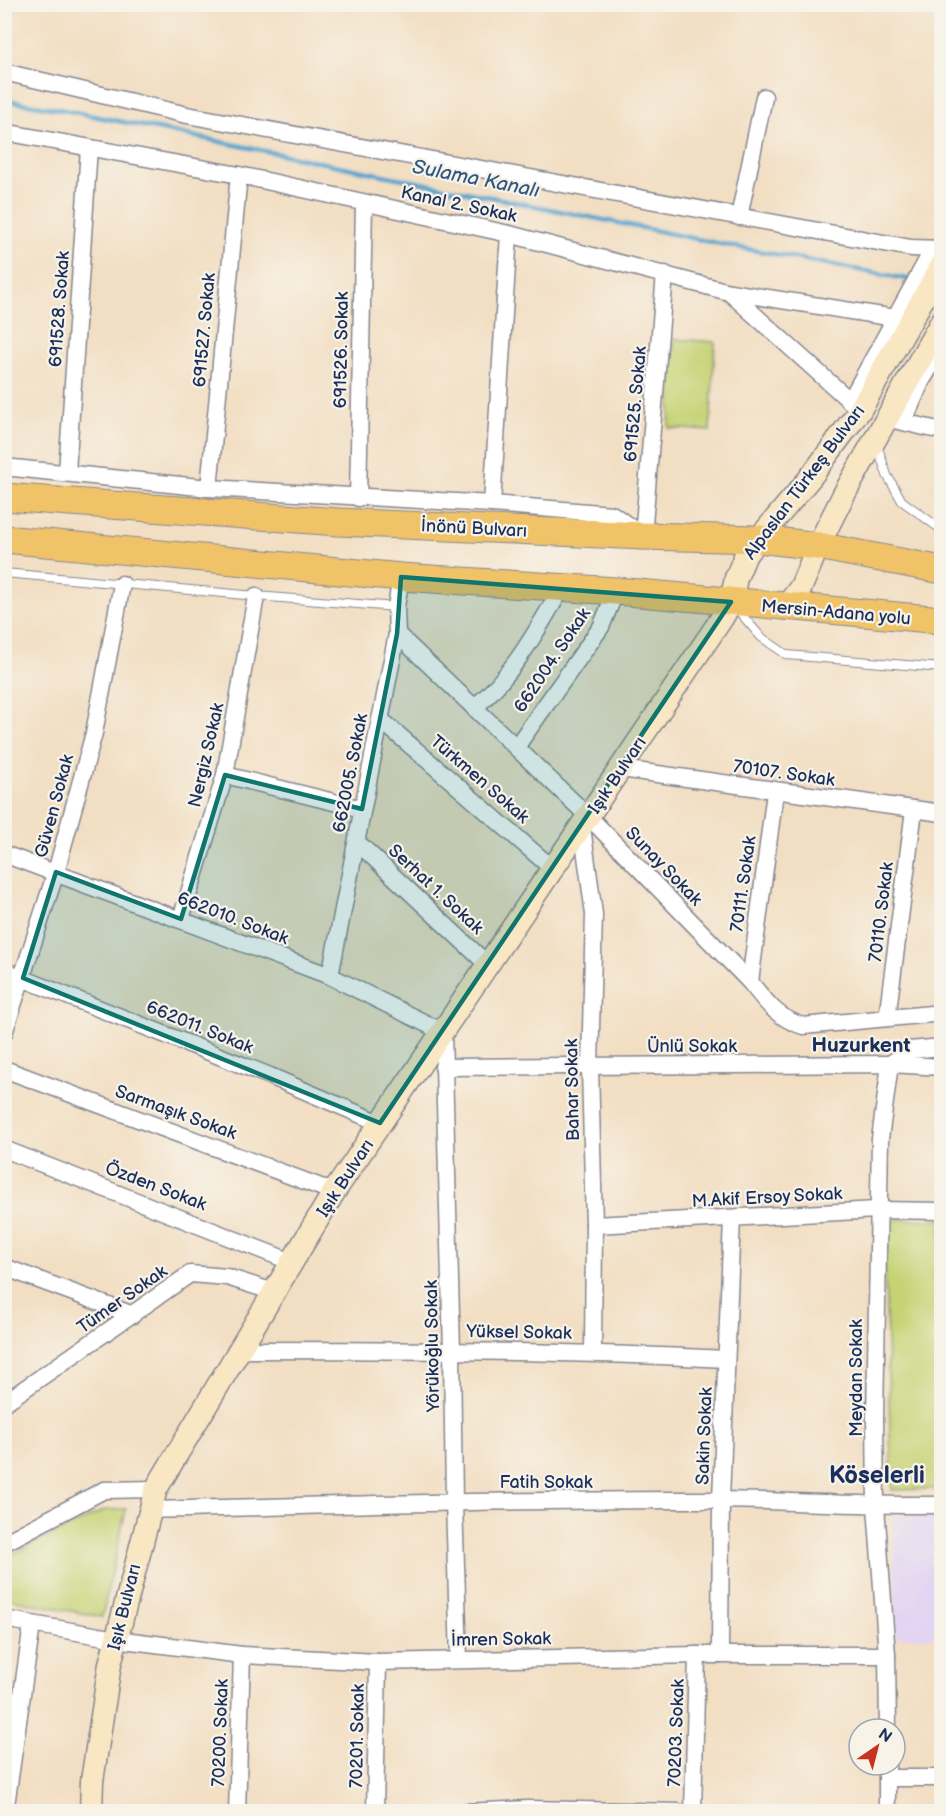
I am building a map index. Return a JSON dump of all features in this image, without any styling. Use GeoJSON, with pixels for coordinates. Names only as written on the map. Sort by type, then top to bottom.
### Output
{"type":"FeatureCollection","features":[{"type":"Feature","properties":{"kind":"highway","name":"İnönü Bulvarı"},"geometry":{"type":"LineString","coordinates":[[4,497],[338,522],[758,539],[818,546],[942,570]]}},
{"type":"Feature","properties":{"kind":"highway"},"geometry":{"type":"LineString","coordinates":[[4,539],[402,577],[616,591],[731,602]]}},
{"type":"Feature","properties":{"kind":"highway","name":"Mersin-Adana yolu"},"geometry":{"type":"LineString","coordinates":[[731,602],[942,620]]}},
{"type":"Feature","properties":{"kind":"main road","name":"Alpaslan Türkeş Bulvarı"},"geometry":{"type":"LineString","coordinates":[[731,602],[736,578],[746,554],[810,478],[855,406],[906,308],[935,261]]}},
{"type":"Feature","properties":{"kind":"main road","name":"Alpaslan Türkeş Bulvarı"},"geometry":{"type":"LineString","coordinates":[[785,608],[801,587],[818,546],[876,440],[895,420],[941,322]]}},
{"type":"Feature","properties":{"kind":"main road","name":"Işık Bulvarı"},"geometry":{"type":"LineString","coordinates":[[91,1812],[92,1781],[110,1664],[153,1499],[334,1192],[586,822],[731,602]]}},
{"type":"Feature","properties":{"kind":"street"},"geometry":{"type":"LineString","coordinates":[[4,72],[187,115],[911,248],[935,261]]}},
{"type":"Feature","properties":{"kind":"street"},"geometry":{"type":"LineString","coordinates":[[738,217],[764,97]]}},
{"type":"Feature","properties":{"kind":"street","name":"Kanal 2. Sokak"},"geometry":{"type":"LineString","coordinates":[[4,132],[239,175],[509,234],[729,292],[855,406]]}},
{"type":"Feature","properties":{"kind":"street","name":"691528. Sokak"},"geometry":{"type":"LineString","coordinates":[[67,472],[89,148]]}},
{"type":"Feature","properties":{"kind":"street","name":"691527. Sokak"},"geometry":{"type":"LineString","coordinates":[[209,488],[239,175]]}},
{"type":"Feature","properties":{"kind":"street","name":"691526. Sokak"},"geometry":{"type":"LineString","coordinates":[[358,498],[364,204]]}},
{"type":"Feature","properties":{"kind":"street"},"geometry":{"type":"LineString","coordinates":[[492,504],[509,234]]}},
{"type":"Feature","properties":{"kind":"street","name":"691525. Sokak"},"geometry":{"type":"LineString","coordinates":[[644,536],[665,274]]}},
{"type":"Feature","properties":{"kind":"street"},"geometry":{"type":"LineString","coordinates":[[729,292],[906,308]]}},
{"type":"Feature","properties":{"kind":"street"},"geometry":{"type":"LineString","coordinates":[[942,347],[895,420],[942,431]]}},
{"type":"Feature","properties":{"kind":"street"},"geometry":{"type":"LineString","coordinates":[[4,467],[209,488],[492,504],[612,514],[644,536]]}},
{"type":"Feature","properties":{"kind":"street","name":"662005. Sokak"},"geometry":{"type":"LineString","coordinates":[[330,976],[397,634],[396,607],[402,577]]}},
{"type":"Feature","properties":{"kind":"street","name":"Güven Sokak"},"geometry":{"type":"LineString","coordinates":[[4,1033],[56,872],[94,733],[122,584]]}},
{"type":"Feature","properties":{"kind":"street"},"geometry":{"type":"LineString","coordinates":[[474,708],[491,694],[537,632],[561,589]]}},
{"type":"Feature","properties":{"kind":"street","name":"662004. Sokak"},"geometry":{"type":"LineString","coordinates":[[516,747],[601,627],[616,591]]}},
{"type":"Feature","properties":{"kind":"street","name":"Nergiz Sokak"},"geometry":{"type":"LineString","coordinates":[[182,919],[225,775],[256,596]]}},
{"type":"Feature","properties":{"kind":"street","name":"Sunay Sokak"},"geometry":{"type":"LineString","coordinates":[[397,634],[516,747],[586,822],[750,982],[772,1009],[788,1022],[803,1026],[942,1013]]}},
{"type":"Feature","properties":{"kind":"street","name":"Türkmen Sokak"},"geometry":{"type":"LineString","coordinates":[[380,718],[553,869]]}},
{"type":"Feature","properties":{"kind":"street","name":"70107. Sokak"},"geometry":{"type":"LineString","coordinates":[[621,769],[775,792],[942,813]]}},
{"type":"Feature","properties":{"kind":"street"},"geometry":{"type":"LineString","coordinates":[[225,775],[362,809]]}},
{"type":"Feature","properties":{"kind":"street","name":"70111. Sokak"},"geometry":{"type":"LineString","coordinates":[[750,982],[775,792]]}},
{"type":"Feature","properties":{"kind":"street","name":"70110. Sokak"},"geometry":{"type":"LineString","coordinates":[[887,1018],[914,810]]}},
{"type":"Feature","properties":{"kind":"street","name":"Bahar Sokak"},"geometry":{"type":"LineString","coordinates":[[586,822],[594,914],[590,1066],[594,1225],[593,1353]]}},
{"type":"Feature","properties":{"kind":"street","name":"Serhat 1. Sokak"},"geometry":{"type":"LineString","coordinates":[[357,842],[488,965]]}},
{"type":"Feature","properties":{"kind":"street","name":"662010. Sokak"},"geometry":{"type":"LineString","coordinates":[[4,854],[330,976],[443,1032]]}},
{"type":"Feature","properties":{"kind":"street","name":"662011. Sokak"},"geometry":{"type":"LineString","coordinates":[[4,971],[270,1076],[380,1123]]}},
{"type":"Feature","properties":{"kind":"street","name":"Yörükoğlu Sokak"},"geometry":{"type":"LineString","coordinates":[[443,1032],[453,1350],[454,1503],[459,1659]]}},
{"type":"Feature","properties":{"kind":"street"},"geometry":{"type":"LineString","coordinates":[[890,1064],[910,1050],[942,1047]]}},
{"type":"Feature","properties":{"kind":"street","name":"Ünlü Sokak"},"geometry":{"type":"LineString","coordinates":[[443,1067],[890,1064],[942,1067]]}},
{"type":"Feature","properties":{"kind":"street","name":"Meydan Sokak"},"geometry":{"type":"LineString","coordinates":[[888,1717],[887,1655],[876,1506],[877,1210],[880,1139],[890,1064]]}},
{"type":"Feature","properties":{"kind":"street","name":"Sarmaşık Sokak"},"geometry":{"type":"LineString","coordinates":[[4,1069],[334,1192]]}},
{"type":"Feature","properties":{"kind":"street","name":"Özden Sokak"},"geometry":{"type":"LineString","coordinates":[[4,1149],[292,1262]]}},
{"type":"Feature","properties":{"kind":"street","name":"M.Akif Ersoy Sokak"},"geometry":{"type":"LineString","coordinates":[[594,1225],[877,1210],[942,1211]]}},
{"type":"Feature","properties":{"kind":"street","name":"Sakin Sokak"},"geometry":{"type":"LineString","coordinates":[[720,1655],[721,1500],[732,1218]]}},
{"type":"Feature","properties":{"kind":"street"},"geometry":{"type":"LineString","coordinates":[[4,1267],[133,1315]]}},
{"type":"Feature","properties":{"kind":"street","name":"Tümer Sokak"},"geometry":{"type":"LineString","coordinates":[[4,1403],[190,1274],[227,1277],[274,1292]]}},
{"type":"Feature","properties":{"kind":"street","name":"Yüksel Sokak"},"geometry":{"type":"LineString","coordinates":[[239,1350],[453,1350],[726,1359]]}},
{"type":"Feature","properties":{"kind":"street","name":"Fatih Sokak"},"geometry":{"type":"LineString","coordinates":[[4,1543],[104,1490],[153,1499],[454,1503],[721,1500],[876,1506],[942,1505]]}},
{"type":"Feature","properties":{"kind":"street","name":"İmren Sokak"},"geometry":{"type":"LineString","coordinates":[[4,1619],[116,1639],[242,1655],[378,1662],[697,1655],[887,1655]]}},
{"type":"Feature","properties":{"kind":"street"},"geometry":{"type":"LineString","coordinates":[[6,1812],[32,1625]]}},
{"type":"Feature","properties":{"kind":"street","name":"70200. Sokak"},"geometry":{"type":"LineString","coordinates":[[237,1812],[242,1655]]}},
{"type":"Feature","properties":{"kind":"street","name":"70203. Sokak"},"geometry":{"type":"LineString","coordinates":[[693,1812],[697,1655]]}},
{"type":"Feature","properties":{"kind":"street","name":"70201. Sokak"},"geometry":{"type":"LineString","coordinates":[[375,1812],[378,1662]]}},
{"type":"Feature","properties":{"kind":"street"},"geometry":{"type":"LineString","coordinates":[[907,1774],[942,1778]]}},
{"type":"Feature","properties":{"kind":"street"},"geometry":{"type":"LineString","coordinates":[[887,1777],[887,1812]]}},
{"type":"Feature","properties":{"kind":"street"},"geometry":{"type":"LineString","coordinates":[[464,1812],[528,1809],[678,1812]]}},
{"type":"Feature","properties":{"kind":"lane"},"geometry":{"type":"LineString","coordinates":[[876,440],[887,475],[902,501],[942,530]]}},
{"type":"Feature","properties":{"kind":"lane"},"geometry":{"type":"LineString","coordinates":[[4,573],[396,607]]}},
{"type":"Feature","properties":{"kind":"lane"},"geometry":{"type":"LineString","coordinates":[[731,602],[761,637],[787,656],[942,668]]}},
{"type":"Feature","properties":{"kind":"highlighted area"},"geometry":{"type":"Polygon","coordinates":[[[401,577],[731,602],[380,1123],[23,978],[56,872],[181,919],[225,775],[362,809],[397,634],[401,577]]]}},
{"type":"Feature","properties":{"kind":"shaded area"},"geometry":{"type":"Polygon","coordinates":[[[893,1516],[941,1516],[941,1637],[896,1637],[893,1516]]]}},
{"type":"Feature","properties":{"kind":"green space"},"geometry":{"type":"Polygon","coordinates":[[[674,339],[715,342],[710,431],[669,428],[674,339]]]}},
{"type":"Feature","properties":{"kind":"green space"},"geometry":{"type":"Polygon","coordinates":[[[883,1219],[941,1220],[941,1489],[892,1490],[883,1219]]]}},
{"type":"Feature","properties":{"kind":"green space"},"geometry":{"type":"Polygon","coordinates":[[[126,1509],[102,1617],[5,1598],[5,1557],[105,1510],[126,1509]]]}},
{"type":"Feature","properties":{"kind":"waterway","name":"Sulama Kanalı"},"geometry":{"type":"LineString","coordinates":[[4,100],[64,110],[726,245],[912,280]]}},
{"type":"Feature","properties":{"kind":"district","name":"Huzurkent"},"geometry":{"type":"Point","coordinates":[861,1045]}},
{"type":"Feature","properties":{"kind":"district","name":"Köselerli"},"geometry":{"type":"Point","coordinates":[877,1475]}}]}
